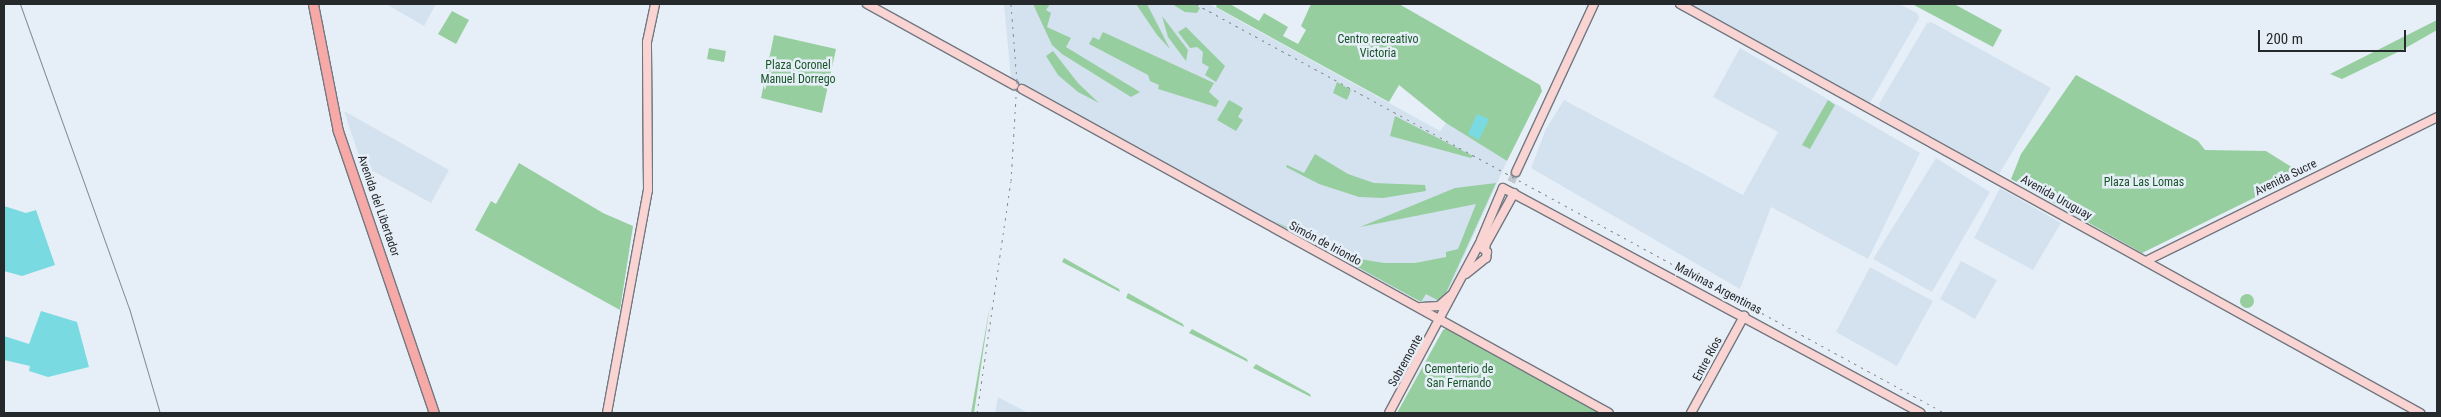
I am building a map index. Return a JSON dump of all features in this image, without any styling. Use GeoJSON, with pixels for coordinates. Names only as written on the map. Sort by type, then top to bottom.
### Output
{"type":"FeatureCollection","features":[{"type":"Feature","properties":{"kind":"main road","name":"Avenida del Libertador"},"geometry":{"type":"LineString","coordinates":[[313,4],[338,131],[434,413]]}},
{"type":"Feature","properties":{"kind":"main road"},"geometry":{"type":"LineString","coordinates":[[607,413],[649,183],[647,42],[655,4]]}},
{"type":"Feature","properties":{"kind":"main road","name":"Simón de Iriondo"},"geometry":{"type":"LineString","coordinates":[[867,4],[1442,319],[1609,413]]}},
{"type":"Feature","properties":{"kind":"main road"},"geometry":{"type":"LineString","coordinates":[[1516,172],[1594,4]]}},
{"type":"Feature","properties":{"kind":"main road","name":"Avenida Uruguay"},"geometry":{"type":"LineString","coordinates":[[1680,4],[2420,413]]}},
{"type":"Feature","properties":{"kind":"main road","name":"Avenida Sucre"},"geometry":{"type":"LineString","coordinates":[[2146,261],[2437,117]]}},
{"type":"Feature","properties":{"kind":"main road"},"geometry":{"type":"LineString","coordinates":[[1463,279],[1474,251],[1484,244],[1508,191]]}},
{"type":"Feature","properties":{"kind":"main road"},"geometry":{"type":"LineString","coordinates":[[1418,306],[1430,307],[1445,302],[1463,279],[1487,256],[1484,244],[1488,231],[1508,191]]}},
{"type":"Feature","properties":{"kind":"main road"},"geometry":{"type":"LineString","coordinates":[[1484,244],[1508,191]]}},
{"type":"Feature","properties":{"kind":"main road","name":"Malvinas Argentinas"},"geometry":{"type":"LineString","coordinates":[[1508,191],[1744,316],[1920,413]]}},
{"type":"Feature","properties":{"kind":"main road"},"geometry":{"type":"LineString","coordinates":[[1474,251],[1480,262]]}},
{"type":"Feature","properties":{"kind":"main road","name":"Sobremonte"},"geometry":{"type":"LineString","coordinates":[[1389,413],[1463,279]]}},
{"type":"Feature","properties":{"kind":"main road","name":"Entre Ríos"},"geometry":{"type":"LineString","coordinates":[[1691,413],[1744,316]]}},
{"type":"Feature","properties":{"kind":"shaded area"},"geometry":{"type":"Polygon","coordinates":[[[386,4],[436,4],[424,26],[386,4]]]}},
{"type":"Feature","properties":{"kind":"shaded area"},"geometry":{"type":"Polygon","coordinates":[[[1004,4],[1209,4],[1440,131],[1446,123],[1507,161],[1445,299],[1436,304],[1426,305],[1011,79],[1004,4]]]}},
{"type":"Feature","properties":{"kind":"shaded area"},"geometry":{"type":"Polygon","coordinates":[[[1690,4],[1899,4],[1917,13],[1919,18],[1870,103],[1690,4]]]}},
{"type":"Feature","properties":{"kind":"shaded area"},"geometry":{"type":"Polygon","coordinates":[[[1931,22],[2051,88],[1999,174],[1880,108],[1879,104],[1927,23],[1931,22]]]}},
{"type":"Feature","properties":{"kind":"shaded area"},"geometry":{"type":"Polygon","coordinates":[[[1740,48],[1920,153],[1868,259],[1771,207],[1740,289],[1531,168],[1546,129],[1564,100],[1743,195],[1778,132],[1713,97],[1740,48]]]}},
{"type":"Feature","properties":{"kind":"shaded area"},"geometry":{"type":"Polygon","coordinates":[[[344,111],[449,170],[431,203],[362,165],[344,111]]]}},
{"type":"Feature","properties":{"kind":"shaded area"},"geometry":{"type":"Polygon","coordinates":[[[1936,158],[1990,192],[1932,292],[1873,259],[1936,158]]]}},
{"type":"Feature","properties":{"kind":"shaded area"},"geometry":{"type":"Polygon","coordinates":[[[2000,188],[2061,223],[2033,270],[1974,238],[2000,188]]]}},
{"type":"Feature","properties":{"kind":"shaded area"},"geometry":{"type":"Polygon","coordinates":[[[1961,261],[1997,280],[1975,319],[1940,299],[1961,261]]]}},
{"type":"Feature","properties":{"kind":"shaded area"},"geometry":{"type":"Polygon","coordinates":[[[1870,267],[1933,301],[1897,366],[1836,332],[1870,267]]]}},
{"type":"Feature","properties":{"kind":"shaded area"},"geometry":{"type":"Polygon","coordinates":[[[998,397],[1028,413],[995,413],[998,397]]]}},
{"type":"Feature","properties":{"kind":"green space"},"geometry":{"type":"Polygon","coordinates":[[[1033,4],[1050,4],[1046,10],[1051,13],[1047,27],[1071,38],[1066,47],[1140,92],[1131,97],[1062,54],[1052,45],[1033,4]]]}},
{"type":"Feature","properties":{"kind":"green space"},"geometry":{"type":"Polygon","coordinates":[[[1136,4],[1147,4],[1170,49],[1157,35],[1136,4]]]}},
{"type":"Feature","properties":{"kind":"green space"},"geometry":{"type":"Polygon","coordinates":[[[1172,4],[1194,4],[1200,8],[1197,13],[1185,12],[1172,4]]]}},
{"type":"Feature","properties":{"kind":"green space","name":"Centro recreativo Victoria"},"geometry":{"type":"Polygon","coordinates":[[[1217,4],[1230,4],[1259,21],[1264,13],[1288,27],[1283,36],[1298,44],[1306,30],[1301,26],[1311,4],[1399,4],[1540,85],[1542,91],[1507,161],[1446,123],[1399,85],[1389,102],[1216,7],[1217,4]]]}},
{"type":"Feature","properties":{"kind":"green space"},"geometry":{"type":"Polygon","coordinates":[[[1912,4],[1954,4],[2002,30],[1993,47],[1912,4]]]}},
{"type":"Feature","properties":{"kind":"green space"},"geometry":{"type":"Polygon","coordinates":[[[452,11],[469,20],[456,44],[438,34],[452,11]]]}},
{"type":"Feature","properties":{"kind":"green space"},"geometry":{"type":"Polygon","coordinates":[[[1162,16],[1188,50],[1186,61],[1168,37],[1162,16]]]}},
{"type":"Feature","properties":{"kind":"green space"},"geometry":{"type":"Polygon","coordinates":[[[2437,20],[2437,30],[2402,50],[2342,79],[2330,74],[2437,20]]]}},
{"type":"Feature","properties":{"kind":"green space"},"geometry":{"type":"Polygon","coordinates":[[[1186,27],[1225,66],[1216,82],[1205,75],[1209,67],[1202,63],[1203,52],[1197,47],[1190,48],[1178,32],[1186,27]]]}},
{"type":"Feature","properties":{"kind":"green space"},"geometry":{"type":"Polygon","coordinates":[[[1103,32],[1214,83],[1209,92],[1219,101],[1216,107],[1158,89],[1159,85],[1150,81],[1148,75],[1089,44],[1093,37],[1099,40],[1103,32]]]}},
{"type":"Feature","properties":{"kind":"green space","name":"Plaza Coronel Manuel Dorrego"},"geometry":{"type":"Polygon","coordinates":[[[774,35],[836,49],[822,113],[761,98],[774,35]]]}},
{"type":"Feature","properties":{"kind":"green space"},"geometry":{"type":"Polygon","coordinates":[[[709,48],[726,51],[724,62],[707,59],[709,48]]]}},
{"type":"Feature","properties":{"kind":"green space"},"geometry":{"type":"Polygon","coordinates":[[[1053,51],[1078,83],[1099,103],[1078,92],[1058,75],[1046,56],[1053,51]]]}},
{"type":"Feature","properties":{"kind":"green space","name":"Plaza Las Lomas"},"geometry":{"type":"Polygon","coordinates":[[[2076,75],[2198,141],[2205,150],[2266,151],[2303,174],[2142,253],[2011,179],[2021,154],[2076,75]]]}},
{"type":"Feature","properties":{"kind":"green space"},"geometry":{"type":"Polygon","coordinates":[[[1337,82],[1351,90],[1347,100],[1333,93],[1337,82]]]}},
{"type":"Feature","properties":{"kind":"green space"},"geometry":{"type":"Polygon","coordinates":[[[1229,100],[1243,108],[1238,117],[1243,120],[1236,131],[1217,120],[1229,100]]]}},
{"type":"Feature","properties":{"kind":"green space"},"geometry":{"type":"Polygon","coordinates":[[[1828,100],[1835,105],[1810,149],[1802,145],[1828,100]]]}},
{"type":"Feature","properties":{"kind":"green space"},"geometry":{"type":"Polygon","coordinates":[[[1395,116],[1473,156],[1471,158],[1390,136],[1395,116]]]}},
{"type":"Feature","properties":{"kind":"green space"},"geometry":{"type":"Polygon","coordinates":[[[1315,154],[1348,174],[1374,183],[1425,185],[1426,191],[1383,198],[1359,197],[1319,184],[1286,167],[1287,165],[1304,173],[1315,154]]]}},
{"type":"Feature","properties":{"kind":"green space"},"geometry":{"type":"Polygon","coordinates":[[[519,163],[603,213],[633,226],[620,310],[475,230],[491,201],[496,204],[519,163]]]}},
{"type":"Feature","properties":{"kind":"green space"},"geometry":{"type":"Polygon","coordinates":[[[1496,183],[1445,295],[1439,301],[1426,294],[1421,302],[1274,221],[1354,258],[1384,263],[1415,263],[1446,257],[1446,252],[1458,249],[1476,204],[1360,227],[1455,188],[1496,183]]]}},
{"type":"Feature","properties":{"kind":"green space"},"geometry":{"type":"Polygon","coordinates":[[[1064,258],[1119,289],[1120,292],[1062,262],[1064,258]]]}},
{"type":"Feature","properties":{"kind":"green space"},"geometry":{"type":"Polygon","coordinates":[[[1128,293],[1183,324],[1184,327],[1126,298],[1128,293]]]}},
{"type":"Feature","properties":{"kind":"green space"},"geometry":{"type":"Polygon","coordinates":[[[2244,294],[2250,294],[2254,301],[2250,308],[2244,308],[2240,304],[2240,298],[2244,294]]]}},
{"type":"Feature","properties":{"kind":"green space"},"geometry":{"type":"Polygon","coordinates":[[[990,305],[974,413],[971,413],[990,305]]]}},
{"type":"Feature","properties":{"kind":"green space","name":"Cementerio de San Fernando"},"geometry":{"type":"Polygon","coordinates":[[[1447,328],[1604,413],[1397,413],[1443,330],[1447,328]]]}},
{"type":"Feature","properties":{"kind":"green space"},"geometry":{"type":"Polygon","coordinates":[[[1192,329],[1247,359],[1248,362],[1189,333],[1192,329]]]}},
{"type":"Feature","properties":{"kind":"green space"},"geometry":{"type":"Polygon","coordinates":[[[1256,364],[1310,394],[1311,397],[1253,368],[1256,364]]]}},
{"type":"Feature","properties":{"kind":"water"},"geometry":{"type":"Polygon","coordinates":[[[1477,114],[1489,119],[1479,140],[1468,134],[1477,114]]]}},
{"type":"Feature","properties":{"kind":"water"},"geometry":{"type":"Polygon","coordinates":[[[4,206],[26,213],[36,210],[55,265],[22,276],[4,271],[4,206]]]}},
{"type":"Feature","properties":{"kind":"water"},"geometry":{"type":"Polygon","coordinates":[[[41,311],[77,322],[89,367],[48,377],[29,371],[30,366],[4,360],[4,336],[29,344],[41,311]]]}},
{"type":"Feature","properties":{"kind":"tunnel"},"geometry":{"type":"LineString","coordinates":[[1506,193],[1516,172]]}},
{"type":"Feature","properties":{"kind":"tram line"},"geometry":{"type":"LineString","coordinates":[[20,4],[129,308],[160,413]]}},
{"type":"Feature","properties":{"kind":"railway"},"geometry":{"type":"LineString","coordinates":[[977,413],[1011,181],[1017,81],[1011,4]]}},
{"type":"Feature","properties":{"kind":"railway"},"geometry":{"type":"LineString","coordinates":[[1196,4],[1945,413]]}}]}
